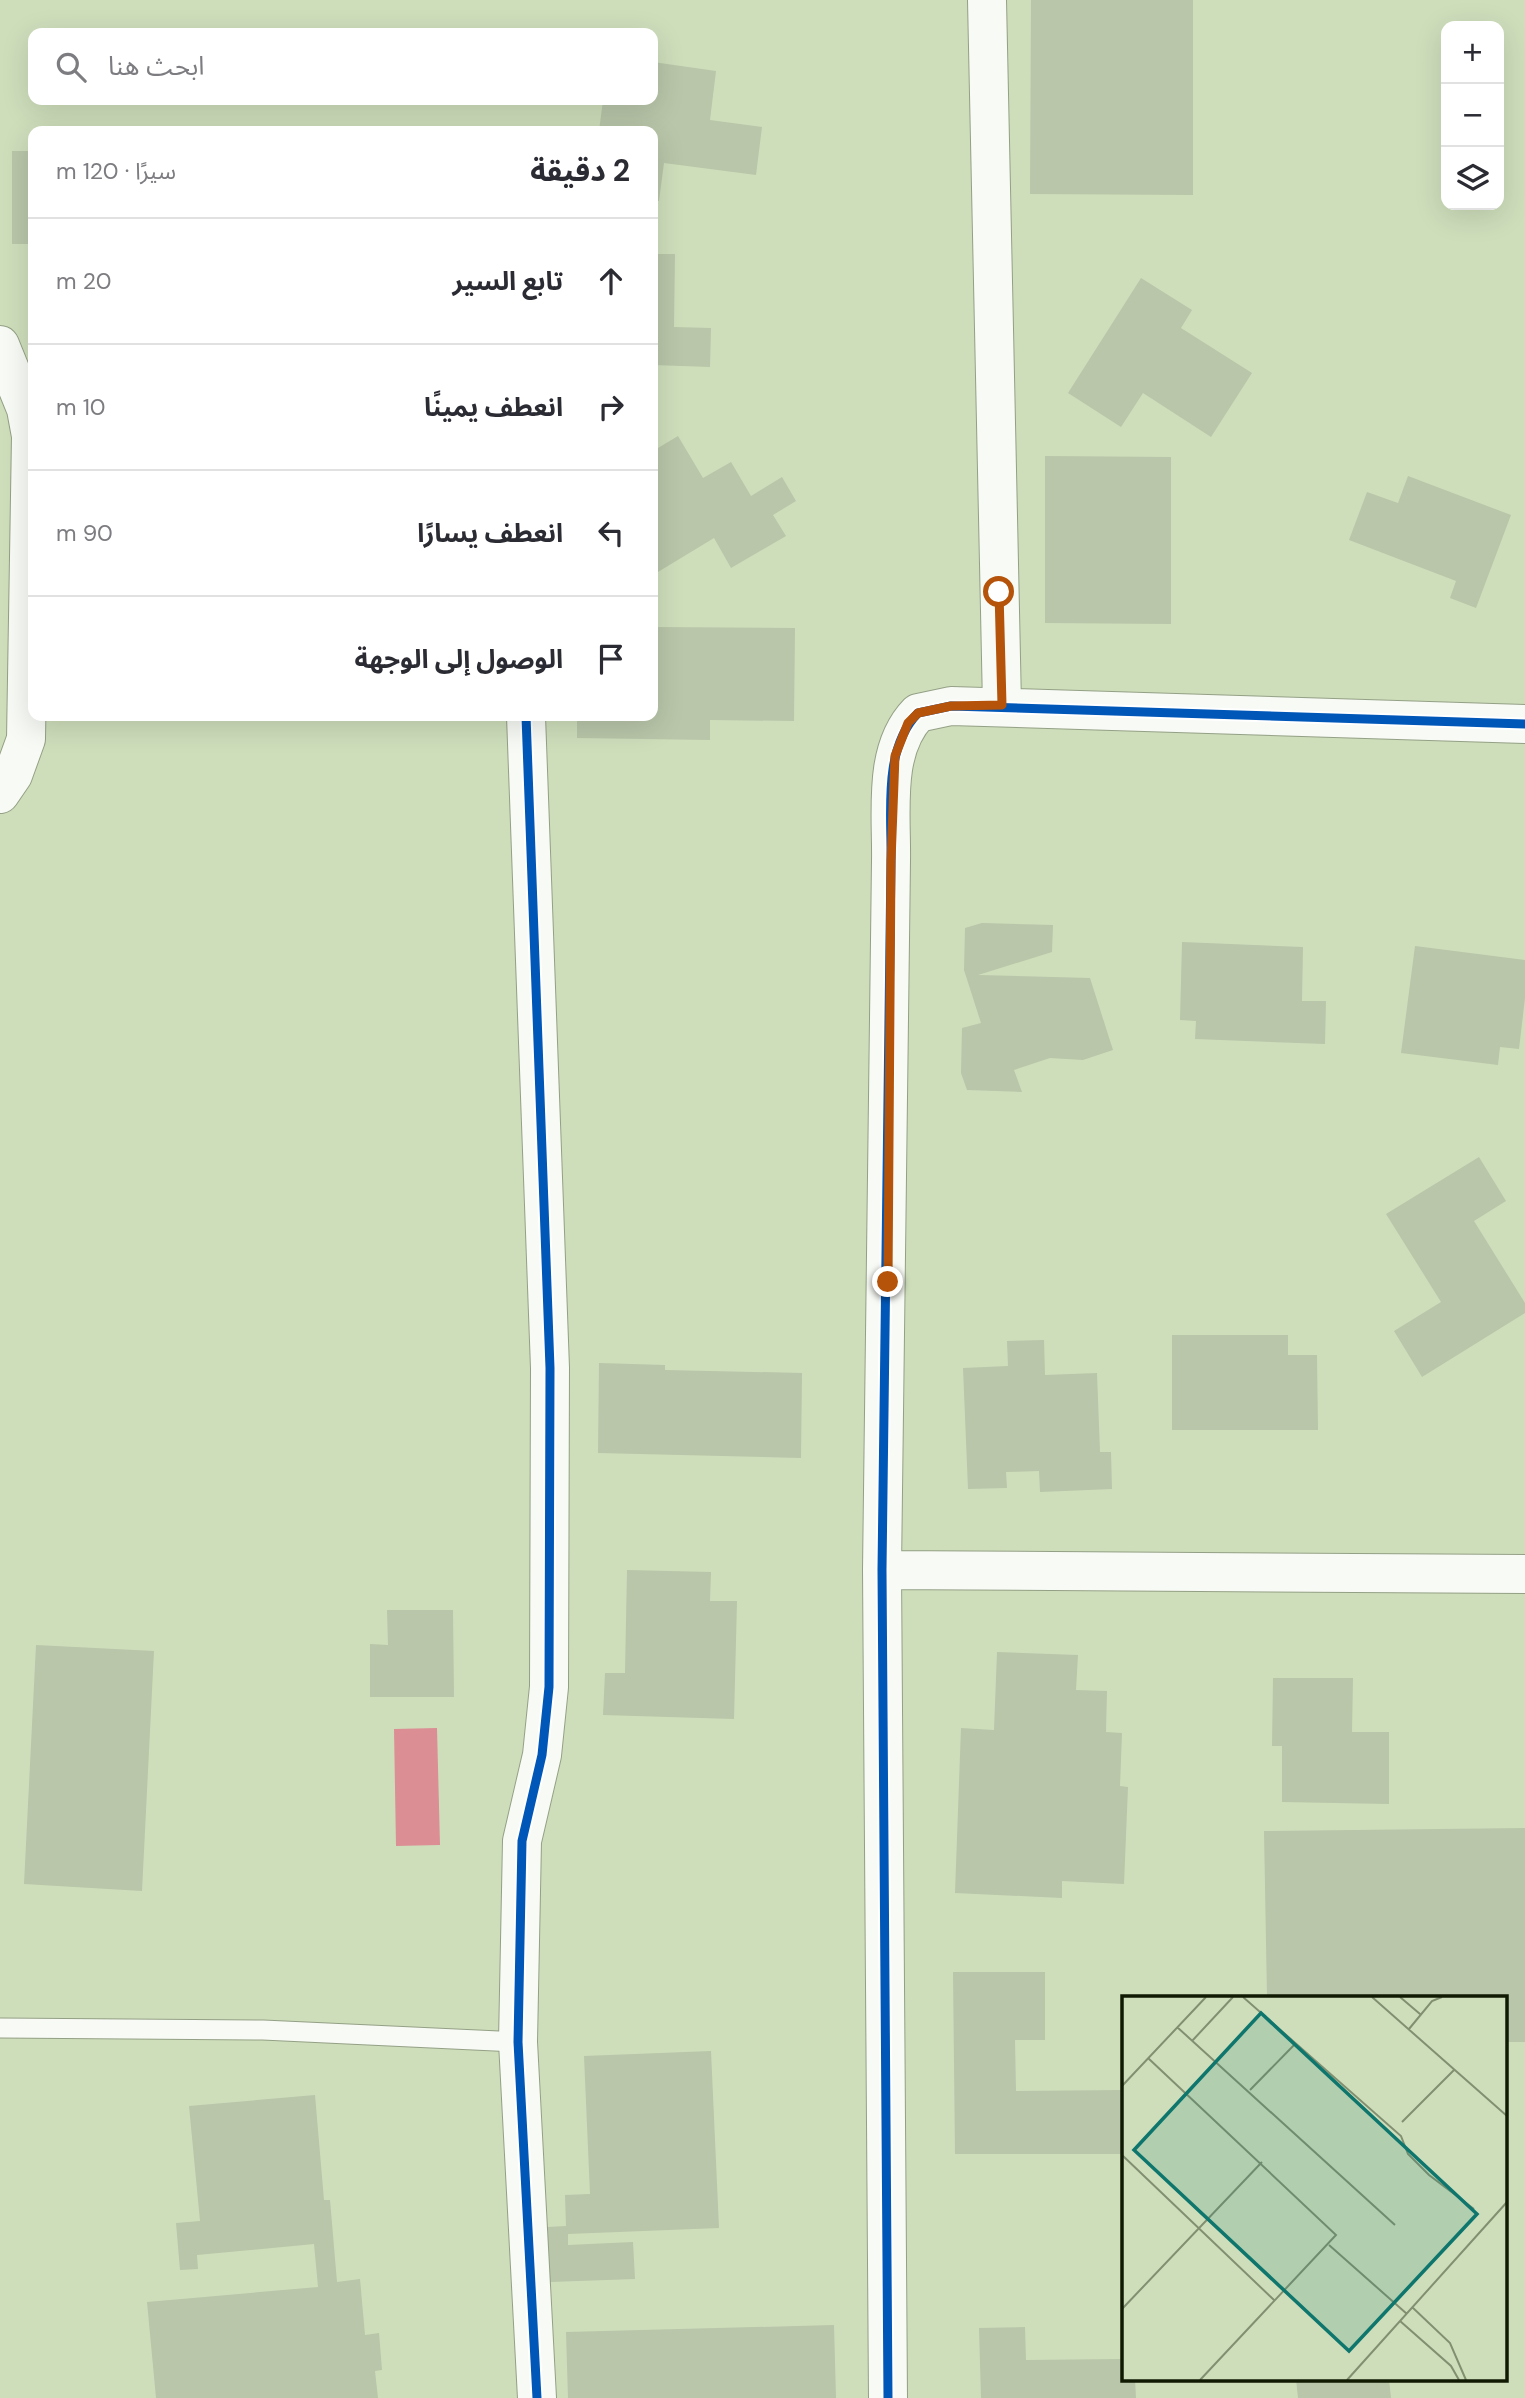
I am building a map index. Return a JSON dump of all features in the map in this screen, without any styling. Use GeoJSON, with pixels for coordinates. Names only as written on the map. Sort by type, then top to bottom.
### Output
{"type":"FeatureCollection","features":[{"type":"Feature","properties":{"kind":"street"},"geometry":{"type":"LineString","coordinates":[[987,0],[1002,705]]}},
{"type":"Feature","properties":{"kind":"street"},"geometry":{"type":"LineString","coordinates":[[0,345],[28,420]]}},
{"type":"Feature","properties":{"kind":"street"},"geometry":{"type":"LineString","coordinates":[[0,794],[13,775],[26,739],[28,645]]}},
{"type":"Feature","properties":{"kind":"street"},"geometry":{"type":"LineString","coordinates":[[888,2398],[882,1570],[891,861],[895,756],[908,723],[918,713],[951,706],[1002,705],[1267,718],[1525,724]]}},
{"type":"Feature","properties":{"kind":"street"},"geometry":{"type":"LineString","coordinates":[[526,721],[550,1368],[549,1687],[542,1755],[522,1841],[518,2042],[537,2398]]}},
{"type":"Feature","properties":{"kind":"street"},"geometry":{"type":"LineString","coordinates":[[882,1570],[1525,1574]]}},
{"type":"Feature","properties":{"kind":"lane"},"geometry":{"type":"LineString","coordinates":[[0,2028],[263,2030],[518,2042]]}},
{"type":"Feature","properties":{"kind":"shaded area"},"geometry":{"type":"Polygon","coordinates":[[[437,1728],[440,1845],[396,1846],[394,1729],[437,1728]]]}},
{"type":"Feature","properties":{"kind":"building"},"geometry":{"type":"Polygon","coordinates":[[[1031,0],[1193,0],[1193,195],[1030,194],[1031,0]]]}},
{"type":"Feature","properties":{"kind":"building"},"geometry":{"type":"Polygon","coordinates":[[[658,63],[716,71],[710,120],[762,127],[756,175],[664,163],[658,201],[658,126],[600,126],[602,105],[658,105],[658,63]]]}},
{"type":"Feature","properties":{"kind":"building"},"geometry":{"type":"Polygon","coordinates":[[[12,151],[28,151],[28,244],[12,244],[12,151]]]}},
{"type":"Feature","properties":{"kind":"building"},"geometry":{"type":"Polygon","coordinates":[[[658,254],[675,254],[674,327],[711,328],[710,367],[658,365],[658,254]]]}},
{"type":"Feature","properties":{"kind":"building"},"geometry":{"type":"Polygon","coordinates":[[[1141,278],[1192,310],[1181,328],[1252,373],[1211,437],[1143,393],[1121,427],[1068,393],[1141,278]]]}},
{"type":"Feature","properties":{"kind":"building"},"geometry":{"type":"Polygon","coordinates":[[[678,436],[703,478],[731,462],[751,496],[782,477],[796,501],[773,515],[786,536],[731,568],[714,538],[658,572],[658,448],[678,436]]]}},
{"type":"Feature","properties":{"kind":"building"},"geometry":{"type":"Polygon","coordinates":[[[1045,456],[1171,457],[1171,624],[1045,623],[1045,456]]]}},
{"type":"Feature","properties":{"kind":"building"},"geometry":{"type":"Polygon","coordinates":[[[1408,476],[1511,515],[1476,608],[1450,598],[1456,581],[1349,540],[1367,492],[1398,503],[1408,476]]]}},
{"type":"Feature","properties":{"kind":"building"},"geometry":{"type":"Polygon","coordinates":[[[658,627],[795,628],[794,721],[710,720],[710,740],[577,738],[577,721],[658,721],[658,627]]]}},
{"type":"Feature","properties":{"kind":"building"},"geometry":{"type":"Polygon","coordinates":[[[982,923],[1053,925],[1052,952],[978,975],[1090,978],[1113,1050],[1083,1060],[1050,1058],[1014,1070],[1022,1092],[967,1090],[961,1073],[962,1028],[981,1023],[964,970],[965,928],[982,923]]]}},
{"type":"Feature","properties":{"kind":"building"},"geometry":{"type":"Polygon","coordinates":[[[1182,942],[1303,947],[1302,1001],[1326,1001],[1325,1044],[1195,1039],[1196,1021],[1180,1020],[1182,942]]]}},
{"type":"Feature","properties":{"kind":"building"},"geometry":{"type":"Polygon","coordinates":[[[1415,946],[1525,960],[1525,998],[1519,1049],[1500,1047],[1498,1065],[1401,1053],[1415,946]]]}},
{"type":"Feature","properties":{"kind":"building"},"geometry":{"type":"Polygon","coordinates":[[[1479,1157],[1506,1201],[1474,1221],[1525,1303],[1525,1313],[1422,1377],[1394,1331],[1441,1302],[1386,1214],[1479,1157]]]}},
{"type":"Feature","properties":{"kind":"building"},"geometry":{"type":"Polygon","coordinates":[[[1172,1335],[1288,1335],[1288,1355],[1317,1355],[1318,1430],[1172,1430],[1172,1335]]]}},
{"type":"Feature","properties":{"kind":"building"},"geometry":{"type":"Polygon","coordinates":[[[1044,1340],[1045,1375],[1097,1373],[1100,1452],[1111,1452],[1112,1489],[1040,1492],[1039,1471],[1006,1472],[1007,1488],[968,1489],[963,1368],[1008,1366],[1007,1341],[1044,1340]]]}},
{"type":"Feature","properties":{"kind":"building"},"geometry":{"type":"Polygon","coordinates":[[[599,1363],[665,1365],[665,1370],[802,1373],[801,1458],[598,1453],[599,1363]]]}},
{"type":"Feature","properties":{"kind":"building"},"geometry":{"type":"Polygon","coordinates":[[[627,1570],[711,1572],[710,1601],[737,1601],[734,1719],[603,1715],[605,1673],[625,1673],[627,1570]]]}},
{"type":"Feature","properties":{"kind":"building"},"geometry":{"type":"Polygon","coordinates":[[[387,1610],[453,1610],[454,1697],[370,1697],[370,1644],[388,1645],[387,1610]]]}},
{"type":"Feature","properties":{"kind":"building"},"geometry":{"type":"Polygon","coordinates":[[[36,1645],[154,1651],[142,1891],[24,1884],[36,1645]]]}},
{"type":"Feature","properties":{"kind":"building"},"geometry":{"type":"Polygon","coordinates":[[[997,1652],[1078,1655],[1076,1690],[1107,1691],[1106,1732],[1122,1733],[1120,1786],[1128,1787],[1124,1884],[1062,1881],[1062,1898],[955,1893],[961,1728],[994,1730],[997,1652]]]}},
{"type":"Feature","properties":{"kind":"building"},"geometry":{"type":"Polygon","coordinates":[[[1273,1678],[1353,1678],[1352,1732],[1389,1732],[1389,1804],[1282,1802],[1282,1746],[1272,1746],[1273,1678]]]}},
{"type":"Feature","properties":{"kind":"building"},"geometry":{"type":"Polygon","coordinates":[[[1525,1828],[1525,2042],[1508,2042],[1508,1996],[1267,1996],[1264,1831],[1525,1828]]]}},
{"type":"Feature","properties":{"kind":"building"},"geometry":{"type":"Polygon","coordinates":[[[953,1972],[1045,1972],[1045,2040],[1015,2040],[1016,2091],[1122,2090],[1122,2154],[955,2154],[953,1972]]]}},
{"type":"Feature","properties":{"kind":"building"},"geometry":{"type":"Polygon","coordinates":[[[711,2051],[719,2228],[568,2234],[568,2245],[633,2242],[635,2279],[550,2282],[547,2227],[566,2226],[565,2195],[590,2194],[584,2056],[711,2051]]]}},
{"type":"Feature","properties":{"kind":"building"},"geometry":{"type":"Polygon","coordinates":[[[315,2095],[324,2200],[330,2200],[337,2282],[360,2279],[365,2335],[379,2333],[382,2370],[375,2371],[378,2398],[156,2398],[147,2302],[318,2287],[314,2244],[197,2255],[198,2269],[180,2270],[176,2223],[200,2221],[189,2106],[315,2095]]]}},
{"type":"Feature","properties":{"kind":"building"},"geometry":{"type":"Polygon","coordinates":[[[834,2325],[836,2398],[568,2398],[566,2332],[834,2325]]]}},
{"type":"Feature","properties":{"kind":"building"},"geometry":{"type":"Polygon","coordinates":[[[1025,2327],[1026,2360],[1122,2359],[1122,2380],[1135,2380],[1136,2398],[981,2398],[979,2328],[1025,2327]]]}},
{"type":"Feature","properties":{"kind":"building"},"geometry":{"type":"Polygon","coordinates":[[[1296,2380],[1389,2380],[1391,2398],[1298,2398],[1296,2380]]]}},
{"type":"Feature","properties":{"kind":"cycle path"},"geometry":{"type":"LineString","coordinates":[[888,2398],[882,1570],[890,803],[899,745],[918,713],[951,706],[1525,724]]}},
{"type":"Feature","properties":{"kind":"cycle path"},"geometry":{"type":"LineString","coordinates":[[526,721],[550,1368],[549,1687],[542,1755],[522,1841],[518,2042],[537,2398]]}},
{"type":"Feature","properties":{"kind":"route"},"geometry":{"type":"LineString","coordinates":[[888,1282],[891,861],[895,756],[908,723],[918,713],[930,708],[951,706],[1002,705],[999,592]]}}]}
